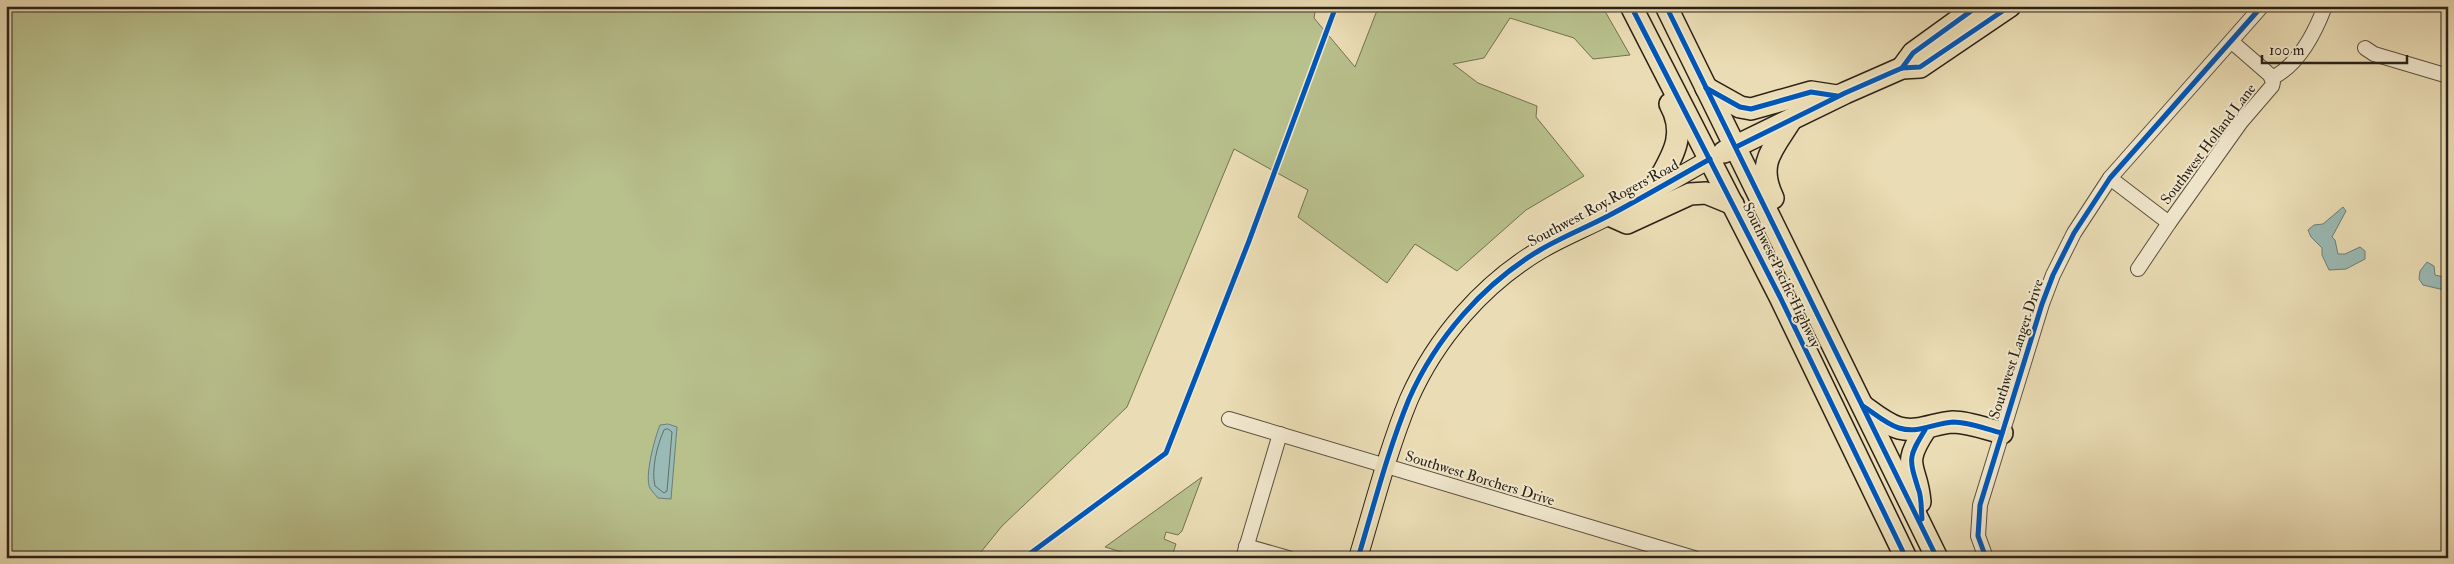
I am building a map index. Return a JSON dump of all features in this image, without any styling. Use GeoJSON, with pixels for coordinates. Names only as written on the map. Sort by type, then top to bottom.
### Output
{"type":"FeatureCollection","features":[{"type":"Feature","properties":{"kind":"highway","name":"Southwest Pacific Highway"},"geometry":{"type":"LineString","coordinates":[[1632,6],[1733,204],[1906,558]]}},
{"type":"Feature","properties":{"kind":"highway","name":"Southwest Pacific Highway"},"geometry":{"type":"LineString","coordinates":[[1666,6],[1937,558]]}},
{"type":"Feature","properties":{"kind":"highway"},"geometry":{"type":"LineString","coordinates":[[1902,68],[1913,53],[1978,6]]}},
{"type":"Feature","properties":{"kind":"highway"},"geometry":{"type":"LineString","coordinates":[[1710,159],[1837,96],[1902,68],[1920,67],[2005,8]]}},
{"type":"Feature","properties":{"kind":"highway"},"geometry":{"type":"LineString","coordinates":[[1644,28],[1642,53],[1672,109],[1679,132],[1674,152],[1654,191]]}},
{"type":"Feature","properties":{"kind":"highway"},"geometry":{"type":"LineString","coordinates":[[1706,88],[1740,108],[1751,109],[1811,92],[1837,96]]}},
{"type":"Feature","properties":{"kind":"highway"},"geometry":{"type":"LineString","coordinates":[[1791,120],[1766,162],[1764,175],[1808,271],[1804,287]]}},
{"type":"Feature","properties":{"kind":"highway"},"geometry":{"type":"LineString","coordinates":[[1609,215],[1627,223],[1679,198],[1699,193],[1733,204]]}},
{"type":"Feature","properties":{"kind":"highway"},"geometry":{"type":"LineString","coordinates":[[1862,406],[1898,427],[1925,430],[1940,424],[1961,423],[2002,433]]}},
{"type":"Feature","properties":{"kind":"highway"},"geometry":{"type":"LineString","coordinates":[[1923,529],[1919,489],[1912,472],[1911,462],[1914,449],[1925,430]]}},
{"type":"Feature","properties":{"kind":"main road","name":"Southwest Roy Rogers Road"},"geometry":{"type":"LineString","coordinates":[[1358,558],[1386,466],[1410,398],[1422,374],[1452,327],[1473,304],[1506,274],[1538,251],[1654,191],[1710,159]]}},
{"type":"Feature","properties":{"kind":"street","name":"Southwest Langer Drive"},"geometry":{"type":"LineString","coordinates":[[1986,558],[1978,536],[1978,513],[2038,314],[2053,275],[2074,233],[2110,178],[2262,6]]}},
{"type":"Feature","properties":{"kind":"street"},"geometry":{"type":"LineString","coordinates":[[2272,78],[2281,73],[2299,54],[2312,36],[2325,6]]}},
{"type":"Feature","properties":{"kind":"street","name":"Southwest Holland Lane"},"geometry":{"type":"LineString","coordinates":[[2138,269],[2242,122],[2272,86],[2272,78],[2232,42]]}},
{"type":"Feature","properties":{"kind":"street"},"geometry":{"type":"LineString","coordinates":[[2365,48],[2374,54],[2448,76]]}},
{"type":"Feature","properties":{"kind":"street","name":"Southwest Holland Lane"},"geometry":{"type":"LineString","coordinates":[[2110,178],[2169,223]]}},
{"type":"Feature","properties":{"kind":"street","name":"Southwest Borchers Drive"},"geometry":{"type":"LineString","coordinates":[[1229,419],[1675,555],[1694,558]]}},
{"type":"Feature","properties":{"kind":"street"},"geometry":{"type":"LineString","coordinates":[[1280,434],[1245,552],[1288,558]]}},
{"type":"Feature","properties":{"kind":"green space"},"geometry":{"type":"Polygon","coordinates":[[[6,6],[1316,6],[1314,18],[1355,67],[1376,13],[1385,6],[1602,6],[1630,55],[1593,59],[1574,38],[1510,18],[1484,58],[1453,64],[1478,83],[1537,106],[1536,117],[1584,176],[1526,210],[1457,271],[1415,244],[1387,283],[1298,217],[1308,190],[1234,149],[1127,407],[1002,526],[976,558],[6,558],[6,6]]]}},
{"type":"Feature","properties":{"kind":"green space"},"geometry":{"type":"Polygon","coordinates":[[[1202,477],[1182,531],[1178,535],[1166,532],[1164,539],[1176,544],[1173,553],[1182,556],[1181,558],[1141,558],[1105,547],[1202,477]]]}},
{"type":"Feature","properties":{"kind":"water"},"geometry":{"type":"Polygon","coordinates":[[[2343,207],[2346,211],[2332,237],[2335,240],[2338,254],[2345,254],[2360,247],[2365,251],[2365,259],[2346,269],[2329,270],[2322,255],[2322,248],[2311,237],[2308,230],[2314,225],[2323,224],[2343,207]]]}},
{"type":"Feature","properties":{"kind":"water"},"geometry":{"type":"Polygon","coordinates":[[[2427,262],[2434,266],[2435,275],[2448,278],[2448,291],[2423,285],[2419,279],[2420,271],[2427,262]]]}},
{"type":"Feature","properties":{"kind":"water"},"geometry":{"type":"Polygon","coordinates":[[[668,424],[677,427],[671,499],[658,498],[651,489],[648,475],[660,425],[668,424]]]}},
{"type":"Feature","properties":{"kind":"cycle path"},"geometry":{"type":"LineString","coordinates":[[1024,558],[1166,453],[1249,241],[1336,6]]}},
{"type":"Feature","properties":{"kind":"cycle path"},"geometry":{"type":"LineString","coordinates":[[1631,6],[1780,297],[1906,558]]}},
{"type":"Feature","properties":{"kind":"cycle path"},"geometry":{"type":"LineString","coordinates":[[1666,6],[1937,558]]}},
{"type":"Feature","properties":{"kind":"cycle path"},"geometry":{"type":"LineString","coordinates":[[1902,68],[1913,53],[1978,6]]}},
{"type":"Feature","properties":{"kind":"cycle path"},"geometry":{"type":"LineString","coordinates":[[1736,147],[1845,93],[1902,68],[1920,67],[2010,6]]}},
{"type":"Feature","properties":{"kind":"cycle path"},"geometry":{"type":"LineString","coordinates":[[1986,558],[1978,536],[1980,505],[2042,304],[2053,275],[2074,233],[2110,178],[2262,6]]}},
{"type":"Feature","properties":{"kind":"cycle path"},"geometry":{"type":"LineString","coordinates":[[1706,88],[1740,107],[1751,109],[1811,92],[1837,96]]}},
{"type":"Feature","properties":{"kind":"cycle path"},"geometry":{"type":"LineString","coordinates":[[1358,558],[1388,458],[1409,399],[1433,355],[1463,314],[1499,279],[1540,250],[1608,216],[1710,159]]}},
{"type":"Feature","properties":{"kind":"cycle path"},"geometry":{"type":"LineString","coordinates":[[1863,406],[1889,424],[1906,430],[1959,422],[2002,433]]}},
{"type":"Feature","properties":{"kind":"cycle path"},"geometry":{"type":"LineString","coordinates":[[1922,519],[1920,495],[1913,470],[1912,458],[1915,446],[1925,430]]}}]}
